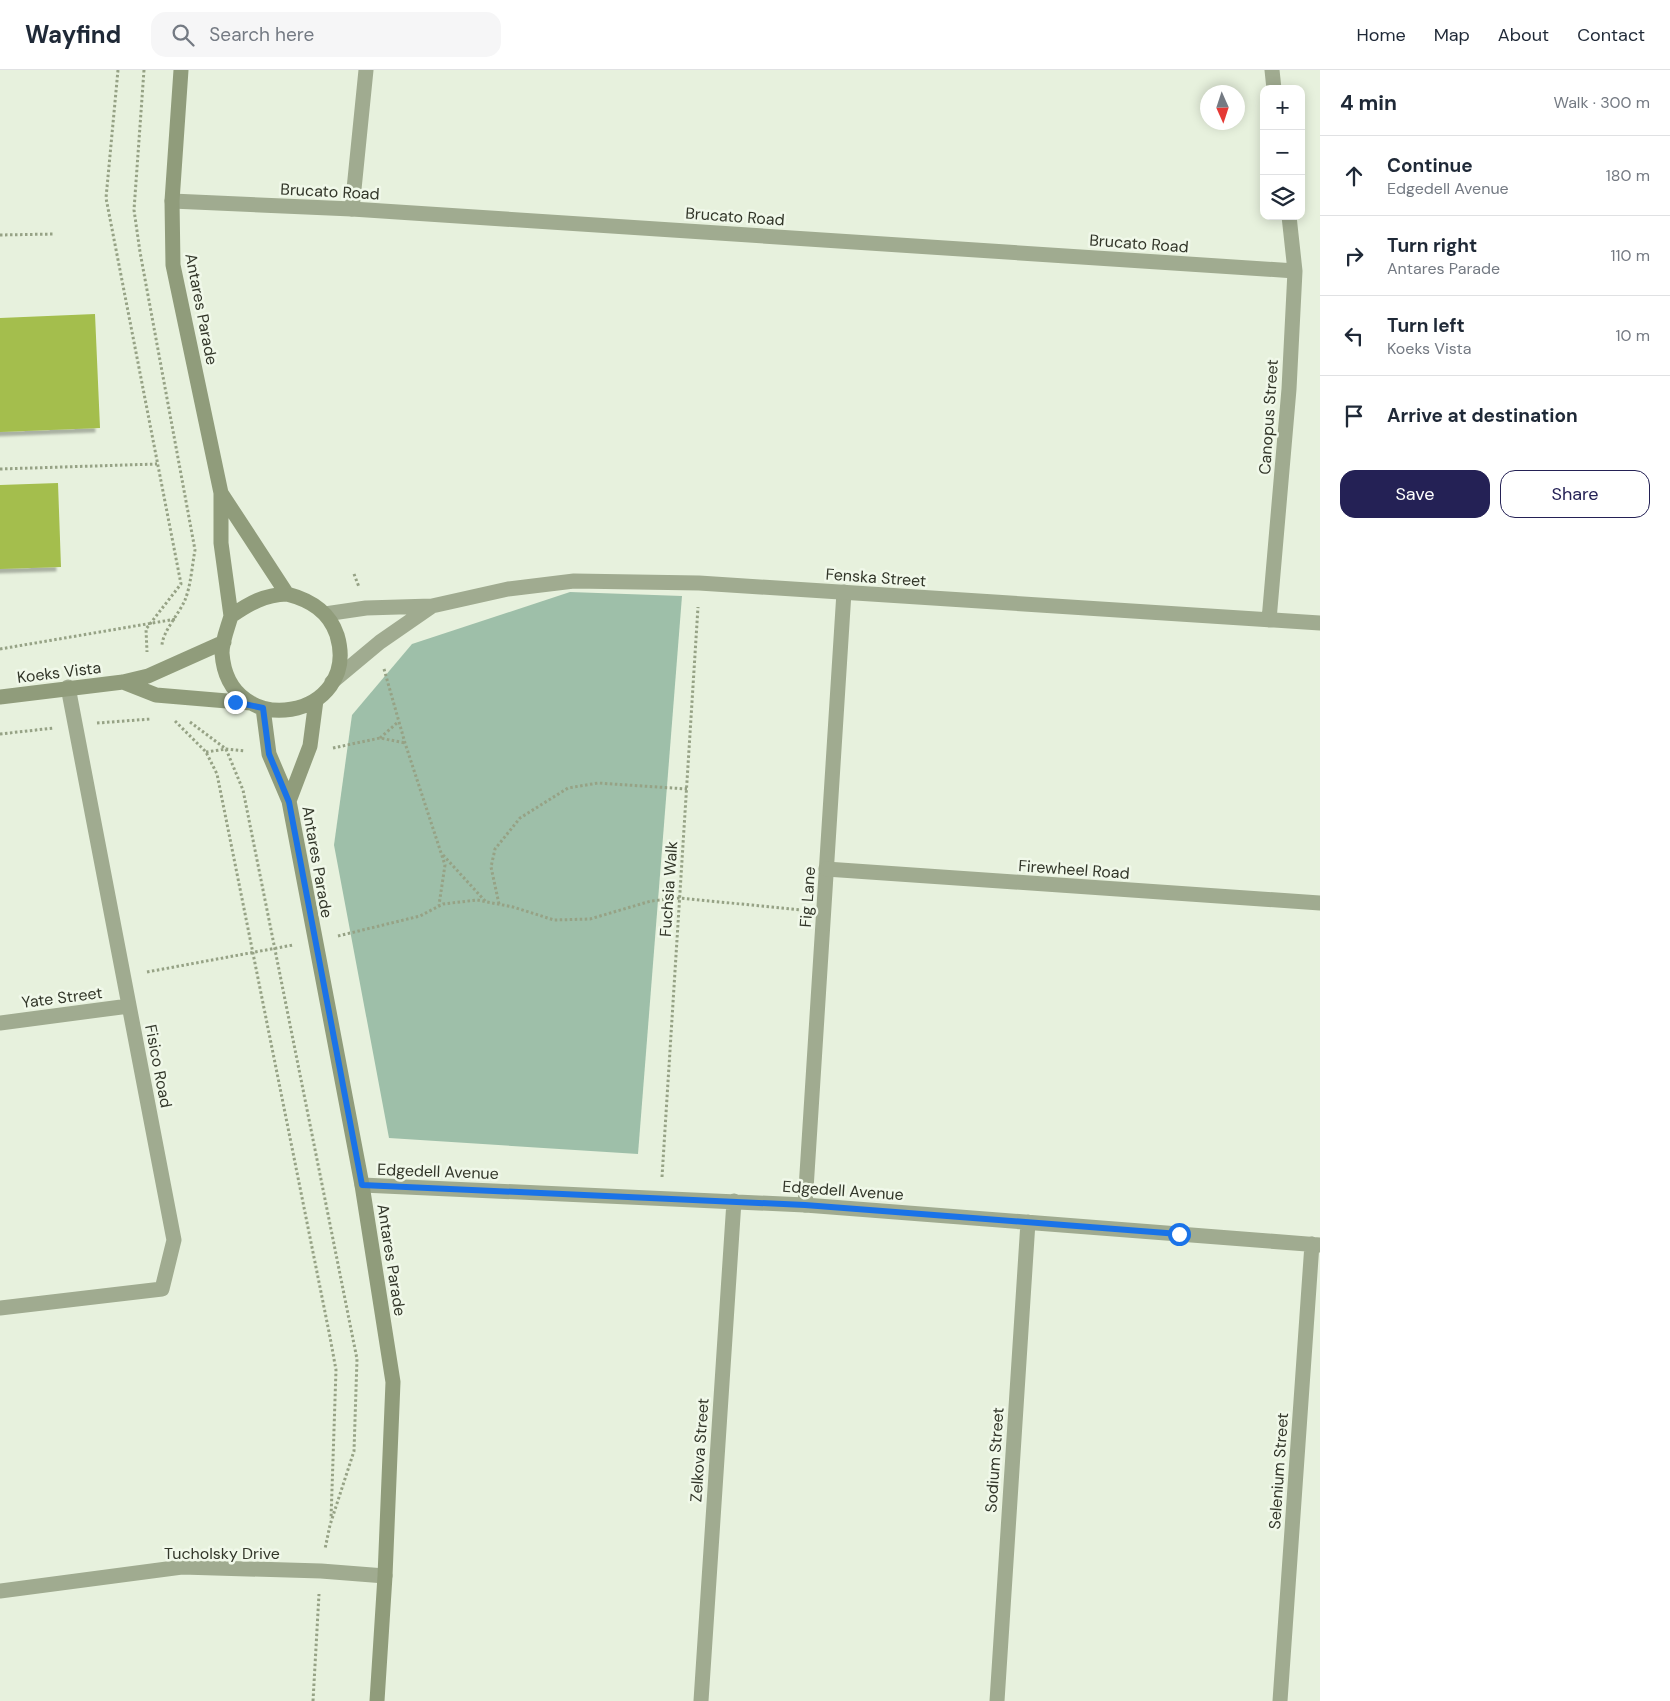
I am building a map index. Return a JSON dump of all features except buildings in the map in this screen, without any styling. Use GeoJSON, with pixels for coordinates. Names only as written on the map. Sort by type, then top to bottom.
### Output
{"type":"FeatureCollection","features":[{"type":"Feature","properties":{"kind":"street","name":"Antares Parade"},"geometry":{"type":"LineString","coordinates":[[181,70],[172,201],[173,265],[221,493],[221,543],[231,616]]}},
{"type":"Feature","properties":{"kind":"street"},"geometry":{"type":"LineString","coordinates":[[352,209],[366,70]]}},
{"type":"Feature","properties":{"kind":"street"},"geometry":{"type":"LineString","coordinates":[[1272,70],[1274,85]]}},
{"type":"Feature","properties":{"kind":"street","name":"Brucato Road"},"geometry":{"type":"LineString","coordinates":[[172,201],[352,209],[1295,271]]}},
{"type":"Feature","properties":{"kind":"street","name":"Canopus Street"},"geometry":{"type":"LineString","coordinates":[[1269,620],[1289,389],[1295,271],[1289,220]]}},
{"type":"Feature","properties":{"kind":"street","name":"Antares Parade"},"geometry":{"type":"LineString","coordinates":[[221,493],[287,594]]}},
{"type":"Feature","properties":{"kind":"street","name":"Fenska Street"},"geometry":{"type":"LineString","coordinates":[[432,606],[508,589],[574,582],[700,582],[1320,623]]}},
{"type":"Feature","properties":{"kind":"street","name":"Fig Lane"},"geometry":{"type":"LineString","coordinates":[[805,1205],[844,592]]}},
{"type":"Feature","properties":{"kind":"street","name":"Koeks Vista"},"geometry":{"type":"LineString","coordinates":[[123,682],[163,695],[257,705],[272,711],[295,710],[316,700],[332,682],[338,668],[340,646],[334,626],[325,614],[304,599],[287,594],[270,595],[254,600],[231,616]]}},
{"type":"Feature","properties":{"kind":"street"},"geometry":{"type":"LineString","coordinates":[[325,614],[366,608],[432,606]]}},
{"type":"Feature","properties":{"kind":"street"},"geometry":{"type":"LineString","coordinates":[[332,682],[380,642],[432,606]]}},
{"type":"Feature","properties":{"kind":"street"},"geometry":{"type":"LineString","coordinates":[[231,616],[222,651],[226,675],[240,695],[257,705]]}},
{"type":"Feature","properties":{"kind":"street","name":"Koeks Vista"},"geometry":{"type":"LineString","coordinates":[[0,696],[123,682],[148,676],[224,642]]}},
{"type":"Feature","properties":{"kind":"street","name":"Fisico Road"},"geometry":{"type":"LineString","coordinates":[[0,1308],[162,1289],[174,1240],[68,688]]}},
{"type":"Feature","properties":{"kind":"street","name":"Antares Parade"},"geometry":{"type":"LineString","coordinates":[[289,802],[310,746],[316,700]]}},
{"type":"Feature","properties":{"kind":"street","name":"Antares Parade"},"geometry":{"type":"LineString","coordinates":[[257,705],[269,754],[289,802],[362,1185],[393,1382],[386,1576],[377,1701]]}},
{"type":"Feature","properties":{"kind":"street","name":"Firewheel Road"},"geometry":{"type":"LineString","coordinates":[[826,870],[1320,904]]}},
{"type":"Feature","properties":{"kind":"street","name":"Yate Street"},"geometry":{"type":"LineString","coordinates":[[0,1023],[130,1006]]}},
{"type":"Feature","properties":{"kind":"street","name":"Edgedell Avenue"},"geometry":{"type":"LineString","coordinates":[[362,1185],[805,1205],[1316,1245]]}},
{"type":"Feature","properties":{"kind":"street","name":"Zelkova Street"},"geometry":{"type":"LineString","coordinates":[[701,1701],[734,1201]]}},
{"type":"Feature","properties":{"kind":"street","name":"Sodium Street"},"geometry":{"type":"LineString","coordinates":[[997,1701],[1028,1222]]}},
{"type":"Feature","properties":{"kind":"street","name":"Selenium Street"},"geometry":{"type":"LineString","coordinates":[[1280,1701],[1316,1245]]}},
{"type":"Feature","properties":{"kind":"street","name":"Tucholsky Drive"},"geometry":{"type":"LineString","coordinates":[[0,1591],[182,1567],[321,1571],[386,1576]]}},
{"type":"Feature","properties":{"kind":"path"},"geometry":{"type":"LineString","coordinates":[[118,70],[106,198],[181,584],[146,629],[148,676]]}},
{"type":"Feature","properties":{"kind":"path"},"geometry":{"type":"LineString","coordinates":[[144,70],[134,210],[140,252],[195,550],[186,598],[176,618],[162,638],[163,668]]}},
{"type":"Feature","properties":{"kind":"path"},"geometry":{"type":"LineString","coordinates":[[0,235],[55,234]]}},
{"type":"Feature","properties":{"kind":"path"},"geometry":{"type":"LineString","coordinates":[[0,469],[158,464]]}},
{"type":"Feature","properties":{"kind":"path"},"geometry":{"type":"LineString","coordinates":[[354,574],[366,608]]}},
{"type":"Feature","properties":{"kind":"path","name":"Fuchsia Walk"},"geometry":{"type":"LineString","coordinates":[[661,1198],[700,582]]}},
{"type":"Feature","properties":{"kind":"path"},"geometry":{"type":"LineString","coordinates":[[0,650],[176,618]]}},
{"type":"Feature","properties":{"kind":"path"},"geometry":{"type":"LineString","coordinates":[[380,642],[381,659],[405,743],[445,865],[439,906]]}},
{"type":"Feature","properties":{"kind":"path"},"geometry":{"type":"LineString","coordinates":[[163,695],[175,709],[226,749],[243,790],[357,1359],[354,1451],[330,1525],[321,1571],[313,1701]]}},
{"type":"Feature","properties":{"kind":"path"},"geometry":{"type":"LineString","coordinates":[[163,695],[162,708],[206,752],[217,774],[336,1370],[330,1525]]}},
{"type":"Feature","properties":{"kind":"path"},"geometry":{"type":"LineString","coordinates":[[399,722],[380,738],[405,743]]}},
{"type":"Feature","properties":{"kind":"path"},"geometry":{"type":"LineString","coordinates":[[206,752],[226,749]]}},
{"type":"Feature","properties":{"kind":"path"},"geometry":{"type":"LineString","coordinates":[[499,904],[491,867],[494,849],[520,818],[568,788],[598,783],[687,789]]}},
{"type":"Feature","properties":{"kind":"path"},"geometry":{"type":"LineString","coordinates":[[442,855],[487,902]]}},
{"type":"Feature","properties":{"kind":"path"},"geometry":{"type":"LineString","coordinates":[[124,976],[314,941],[420,916],[439,906],[477,900],[499,904],[554,920],[590,919],[651,901],[680,898],[824,912]]}},
{"type":"Feature","properties":{"kind":"green space"},"geometry":{"type":"Polygon","coordinates":[[[570,592],[682,596],[638,1154],[389,1138],[334,845],[352,715],[412,644],[570,592]]]}},
{"type":"Feature","properties":{"kind":"route"},"geometry":{"type":"LineString","coordinates":[[235,702],[251,703],[263,708],[269,754],[289,802],[362,1185],[805,1205],[1179,1234]]}}]}
